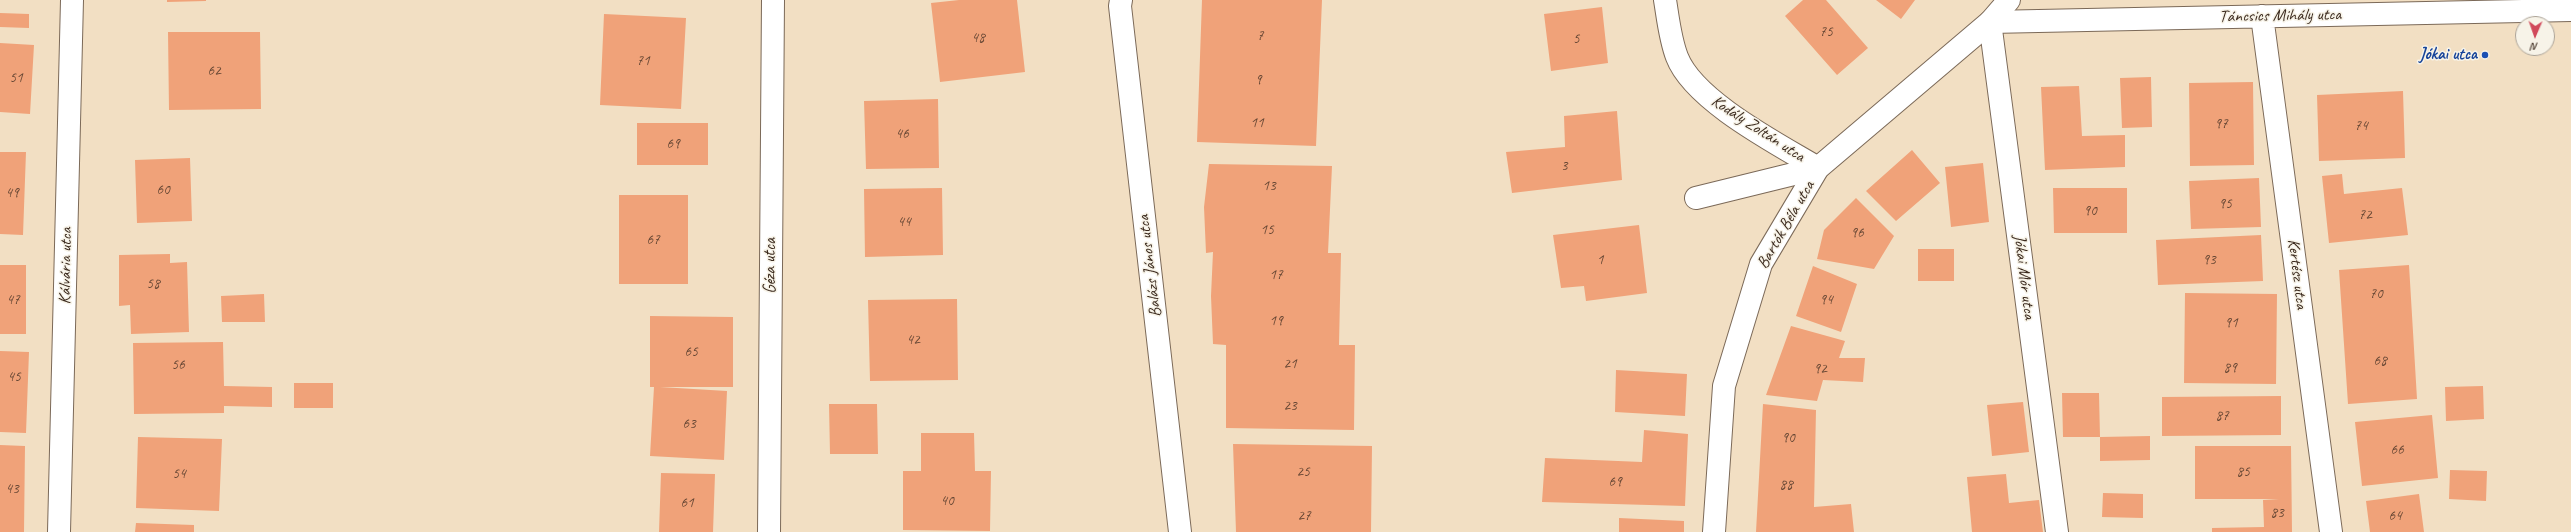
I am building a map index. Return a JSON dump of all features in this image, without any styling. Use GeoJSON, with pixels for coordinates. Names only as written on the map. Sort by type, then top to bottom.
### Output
{"type":"FeatureCollection","features":[{"type":"Feature","properties":{"kind":"street","name":"Kálvária utca"},"geometry":{"type":"LineString","coordinates":[[60,532],[72,0]]}},
{"type":"Feature","properties":{"kind":"street","name":"Géza utca"},"geometry":{"type":"LineString","coordinates":[[769,532],[773,0]]}},
{"type":"Feature","properties":{"kind":"street","name":"Balázs János utca"},"geometry":{"type":"LineString","coordinates":[[1121,0],[1120,6],[1180,532]]}},
{"type":"Feature","properties":{"kind":"street","name":"Kodály Zoltán utca"},"geometry":{"type":"LineString","coordinates":[[1665,0],[1677,57],[1698,88],[1722,110],[1818,168]]}},
{"type":"Feature","properties":{"kind":"street","name":"Bartók Béla utca"},"geometry":{"type":"LineString","coordinates":[[1714,532],[1724,386],[1761,264],[1818,168],[1990,22],[2009,0]]}},
{"type":"Feature","properties":{"kind":"street","name":"Táncsics Mihály utca"},"geometry":{"type":"LineString","coordinates":[[1990,22],[2571,10]]}},
{"type":"Feature","properties":{"kind":"street","name":"Kertész utca"},"geometry":{"type":"LineString","coordinates":[[2262,16],[2331,532]]}},
{"type":"Feature","properties":{"kind":"street","name":"Jókai Mór utca"},"geometry":{"type":"LineString","coordinates":[[1990,22],[2057,532]]}},
{"type":"Feature","properties":{"kind":"street"},"geometry":{"type":"LineString","coordinates":[[1696,198],[1818,168]]}},
{"type":"Feature","properties":{"kind":"building"},"geometry":{"type":"Polygon","coordinates":[[[167,0],[206,0],[206,1],[167,2],[167,0]]]}},
{"type":"Feature","properties":{"kind":"building"},"geometry":{"type":"Polygon","coordinates":[[[959,0],[1017,0],[1025,72],[940,82],[931,3],[959,0]]]}},
{"type":"Feature","properties":{"kind":"building"},"geometry":{"type":"Polygon","coordinates":[[[1202,0],[1322,0],[1316,146],[1197,142],[1202,0]]]}},
{"type":"Feature","properties":{"kind":"building"},"geometry":{"type":"Polygon","coordinates":[[[1803,0],[1826,0],[1868,48],[1837,75],[1785,16],[1803,0]]]}},
{"type":"Feature","properties":{"kind":"building"},"geometry":{"type":"Polygon","coordinates":[[[1876,0],[1915,0],[1901,19],[1876,0]]]}},
{"type":"Feature","properties":{"kind":"building"},"geometry":{"type":"Polygon","coordinates":[[[1602,7],[1608,63],[1551,71],[1544,14],[1602,7]]]}},
{"type":"Feature","properties":{"kind":"building"},"geometry":{"type":"Polygon","coordinates":[[[0,13],[29,14],[29,28],[0,27],[0,13]]]}},
{"type":"Feature","properties":{"kind":"building"},"geometry":{"type":"Polygon","coordinates":[[[604,14],[686,18],[681,109],[600,105],[604,14]]]}},
{"type":"Feature","properties":{"kind":"building"},"geometry":{"type":"Polygon","coordinates":[[[168,32],[260,32],[261,109],[169,110],[168,32]]]}},
{"type":"Feature","properties":{"kind":"building"},"geometry":{"type":"Polygon","coordinates":[[[0,43],[34,45],[30,114],[0,112],[0,43]]]}},
{"type":"Feature","properties":{"kind":"building"},"geometry":{"type":"Polygon","coordinates":[[[2151,77],[2152,127],[2122,128],[2120,78],[2151,77]]]}},
{"type":"Feature","properties":{"kind":"building"},"geometry":{"type":"Polygon","coordinates":[[[2253,82],[2254,165],[2190,166],[2189,83],[2253,82]]]}},
{"type":"Feature","properties":{"kind":"building"},"geometry":{"type":"Polygon","coordinates":[[[2079,86],[2082,136],[2125,135],[2125,167],[2045,170],[2041,87],[2079,86]]]}},
{"type":"Feature","properties":{"kind":"building"},"geometry":{"type":"Polygon","coordinates":[[[2403,91],[2405,158],[2319,161],[2317,95],[2403,91]]]}},
{"type":"Feature","properties":{"kind":"building"},"geometry":{"type":"Polygon","coordinates":[[[938,99],[939,168],[866,169],[864,101],[938,99]]]}},
{"type":"Feature","properties":{"kind":"building"},"geometry":{"type":"Polygon","coordinates":[[[1617,111],[1622,180],[1512,193],[1506,152],[1565,147],[1564,116],[1617,111]]]}},
{"type":"Feature","properties":{"kind":"building"},"geometry":{"type":"Polygon","coordinates":[[[637,123],[708,123],[708,165],[637,165],[637,123]]]}},
{"type":"Feature","properties":{"kind":"building"},"geometry":{"type":"Polygon","coordinates":[[[1912,150],[1940,183],[1896,221],[1866,191],[1912,150]]]}},
{"type":"Feature","properties":{"kind":"building"},"geometry":{"type":"Polygon","coordinates":[[[0,152],[26,152],[23,235],[0,234],[0,152]]]}},
{"type":"Feature","properties":{"kind":"building"},"geometry":{"type":"Polygon","coordinates":[[[190,158],[192,221],[137,223],[135,160],[190,158]]]}},
{"type":"Feature","properties":{"kind":"building"},"geometry":{"type":"Polygon","coordinates":[[[1983,163],[1989,222],[1951,227],[1945,167],[1983,163]]]}},
{"type":"Feature","properties":{"kind":"building"},"geometry":{"type":"Polygon","coordinates":[[[1209,164],[1332,166],[1328,253],[1341,253],[1339,345],[1355,345],[1354,430],[1226,428],[1226,345],[1213,344],[1211,296],[1213,252],[1206,253],[1204,207],[1209,164]]]}},
{"type":"Feature","properties":{"kind":"building"},"geometry":{"type":"Polygon","coordinates":[[[2342,174],[2344,194],[2402,188],[2408,235],[2329,243],[2322,176],[2342,174]]]}},
{"type":"Feature","properties":{"kind":"building"},"geometry":{"type":"Polygon","coordinates":[[[2259,178],[2261,227],[2191,229],[2189,181],[2259,178]]]}},
{"type":"Feature","properties":{"kind":"building"},"geometry":{"type":"Polygon","coordinates":[[[942,188],[943,255],[865,257],[864,189],[942,188]]]}},
{"type":"Feature","properties":{"kind":"building"},"geometry":{"type":"Polygon","coordinates":[[[2053,188],[2127,188],[2127,233],[2054,233],[2053,188]]]}},
{"type":"Feature","properties":{"kind":"building"},"geometry":{"type":"Polygon","coordinates":[[[619,195],[688,195],[688,284],[619,284],[619,195]]]}},
{"type":"Feature","properties":{"kind":"building"},"geometry":{"type":"Polygon","coordinates":[[[1856,198],[1894,236],[1874,269],[1817,259],[1824,230],[1856,198]]]}},
{"type":"Feature","properties":{"kind":"building"},"geometry":{"type":"Polygon","coordinates":[[[1639,225],[1647,293],[1586,301],[1584,286],[1561,288],[1553,235],[1639,225]]]}},
{"type":"Feature","properties":{"kind":"building"},"geometry":{"type":"Polygon","coordinates":[[[2261,235],[2263,281],[2158,285],[2156,240],[2261,235]]]}},
{"type":"Feature","properties":{"kind":"building"},"geometry":{"type":"Polygon","coordinates":[[[1918,249],[1954,249],[1954,281],[1918,281],[1918,249]]]}},
{"type":"Feature","properties":{"kind":"building"},"geometry":{"type":"Polygon","coordinates":[[[170,254],[170,263],[187,262],[189,332],[131,334],[130,305],[119,306],[119,255],[170,254]]]}},
{"type":"Feature","properties":{"kind":"building"},"geometry":{"type":"Polygon","coordinates":[[[0,265],[26,265],[26,334],[0,334],[0,265]]]}},
{"type":"Feature","properties":{"kind":"building"},"geometry":{"type":"Polygon","coordinates":[[[2409,265],[2417,399],[2348,404],[2339,270],[2409,265]]]}},
{"type":"Feature","properties":{"kind":"building"},"geometry":{"type":"Polygon","coordinates":[[[1813,266],[1857,284],[1841,332],[1796,316],[1813,266]]]}},
{"type":"Feature","properties":{"kind":"building"},"geometry":{"type":"Polygon","coordinates":[[[2185,293],[2277,294],[2276,384],[2184,383],[2185,293]]]}},
{"type":"Feature","properties":{"kind":"building"},"geometry":{"type":"Polygon","coordinates":[[[264,294],[265,322],[222,322],[221,296],[264,294]]]}},
{"type":"Feature","properties":{"kind":"building"},"geometry":{"type":"Polygon","coordinates":[[[957,299],[958,380],[870,381],[868,300],[957,299]]]}},
{"type":"Feature","properties":{"kind":"building"},"geometry":{"type":"Polygon","coordinates":[[[650,316],[733,317],[733,387],[660,387],[727,391],[724,460],[650,456],[654,387],[650,387],[650,316]]]}},
{"type":"Feature","properties":{"kind":"building"},"geometry":{"type":"Polygon","coordinates":[[[1791,326],[1845,341],[1839,358],[1865,358],[1863,382],[1823,380],[1817,401],[1766,395],[1791,326]]]}},
{"type":"Feature","properties":{"kind":"building"},"geometry":{"type":"Polygon","coordinates":[[[223,342],[224,386],[272,387],[272,407],[224,406],[224,413],[134,414],[133,343],[223,342]]]}},
{"type":"Feature","properties":{"kind":"building"},"geometry":{"type":"Polygon","coordinates":[[[0,351],[29,352],[26,433],[0,432],[0,351]]]}},
{"type":"Feature","properties":{"kind":"building"},"geometry":{"type":"Polygon","coordinates":[[[1616,370],[1687,374],[1685,416],[1615,412],[1616,370]]]}},
{"type":"Feature","properties":{"kind":"building"},"geometry":{"type":"Polygon","coordinates":[[[294,383],[333,383],[333,408],[294,408],[294,383]]]}},
{"type":"Feature","properties":{"kind":"building"},"geometry":{"type":"Polygon","coordinates":[[[2483,386],[2484,419],[2446,421],[2445,387],[2483,386]]]}},
{"type":"Feature","properties":{"kind":"building"},"geometry":{"type":"Polygon","coordinates":[[[2062,393],[2099,393],[2100,437],[2063,437],[2062,393]]]}},
{"type":"Feature","properties":{"kind":"building"},"geometry":{"type":"Polygon","coordinates":[[[2281,396],[2281,435],[2162,436],[2162,397],[2281,396]]]}},
{"type":"Feature","properties":{"kind":"building"},"geometry":{"type":"Polygon","coordinates":[[[2023,402],[2029,452],[1992,456],[1987,405],[2023,402]]]}},
{"type":"Feature","properties":{"kind":"building"},"geometry":{"type":"Polygon","coordinates":[[[829,404],[877,404],[878,454],[830,454],[829,404]]]}},
{"type":"Feature","properties":{"kind":"building"},"geometry":{"type":"Polygon","coordinates":[[[1763,404],[1816,410],[1814,507],[1851,504],[1854,532],[1756,532],[1763,404]]]}},
{"type":"Feature","properties":{"kind":"building"},"geometry":{"type":"Polygon","coordinates":[[[2432,415],[2438,478],[2362,486],[2355,422],[2432,415]]]}},
{"type":"Feature","properties":{"kind":"building"},"geometry":{"type":"Polygon","coordinates":[[[1644,430],[1688,434],[1685,506],[1542,502],[1545,458],[1642,462],[1644,430]]]}},
{"type":"Feature","properties":{"kind":"building"},"geometry":{"type":"Polygon","coordinates":[[[921,433],[974,433],[975,471],[991,471],[990,531],[903,530],[903,471],[921,471],[921,433]]]}},
{"type":"Feature","properties":{"kind":"building"},"geometry":{"type":"Polygon","coordinates":[[[2150,436],[2150,460],[2100,461],[2100,437],[2150,436]]]}},
{"type":"Feature","properties":{"kind":"building"},"geometry":{"type":"Polygon","coordinates":[[[138,437],[222,439],[219,511],[136,508],[138,437]]]}},
{"type":"Feature","properties":{"kind":"building"},"geometry":{"type":"Polygon","coordinates":[[[1233,444],[1372,446],[1371,532],[1236,532],[1233,444]]]}},
{"type":"Feature","properties":{"kind":"building"},"geometry":{"type":"Polygon","coordinates":[[[0,445],[25,446],[24,532],[0,532],[0,445]]]}},
{"type":"Feature","properties":{"kind":"building"},"geometry":{"type":"Polygon","coordinates":[[[2195,446],[2291,446],[2292,532],[2212,532],[2212,528],[2264,527],[2263,500],[2279,499],[2195,499],[2195,446]]]}},
{"type":"Feature","properties":{"kind":"building"},"geometry":{"type":"Polygon","coordinates":[[[2450,470],[2487,471],[2486,501],[2449,499],[2450,470]]]}},
{"type":"Feature","properties":{"kind":"building"},"geometry":{"type":"Polygon","coordinates":[[[661,473],[715,474],[713,532],[659,532],[661,473]]]}},
{"type":"Feature","properties":{"kind":"building"},"geometry":{"type":"Polygon","coordinates":[[[2006,474],[2009,503],[2039,500],[2043,532],[1972,532],[1967,477],[2006,474]]]}},
{"type":"Feature","properties":{"kind":"building"},"geometry":{"type":"Polygon","coordinates":[[[2103,493],[2143,494],[2143,518],[2102,517],[2103,493]]]}},
{"type":"Feature","properties":{"kind":"building"},"geometry":{"type":"Polygon","coordinates":[[[2419,494],[2424,532],[2370,532],[2366,501],[2419,494]]]}},
{"type":"Feature","properties":{"kind":"building"},"geometry":{"type":"Polygon","coordinates":[[[1619,518],[1684,521],[1684,532],[1619,532],[1619,518]]]}},
{"type":"Feature","properties":{"kind":"building"},"geometry":{"type":"Polygon","coordinates":[[[136,523],[194,525],[194,532],[135,532],[136,523]]]}},
{"type":"Feature","properties":{"kind":"place","name":"Jókai utca"},"geometry":{"type":"Point","coordinates":[2485,55]}}]}
